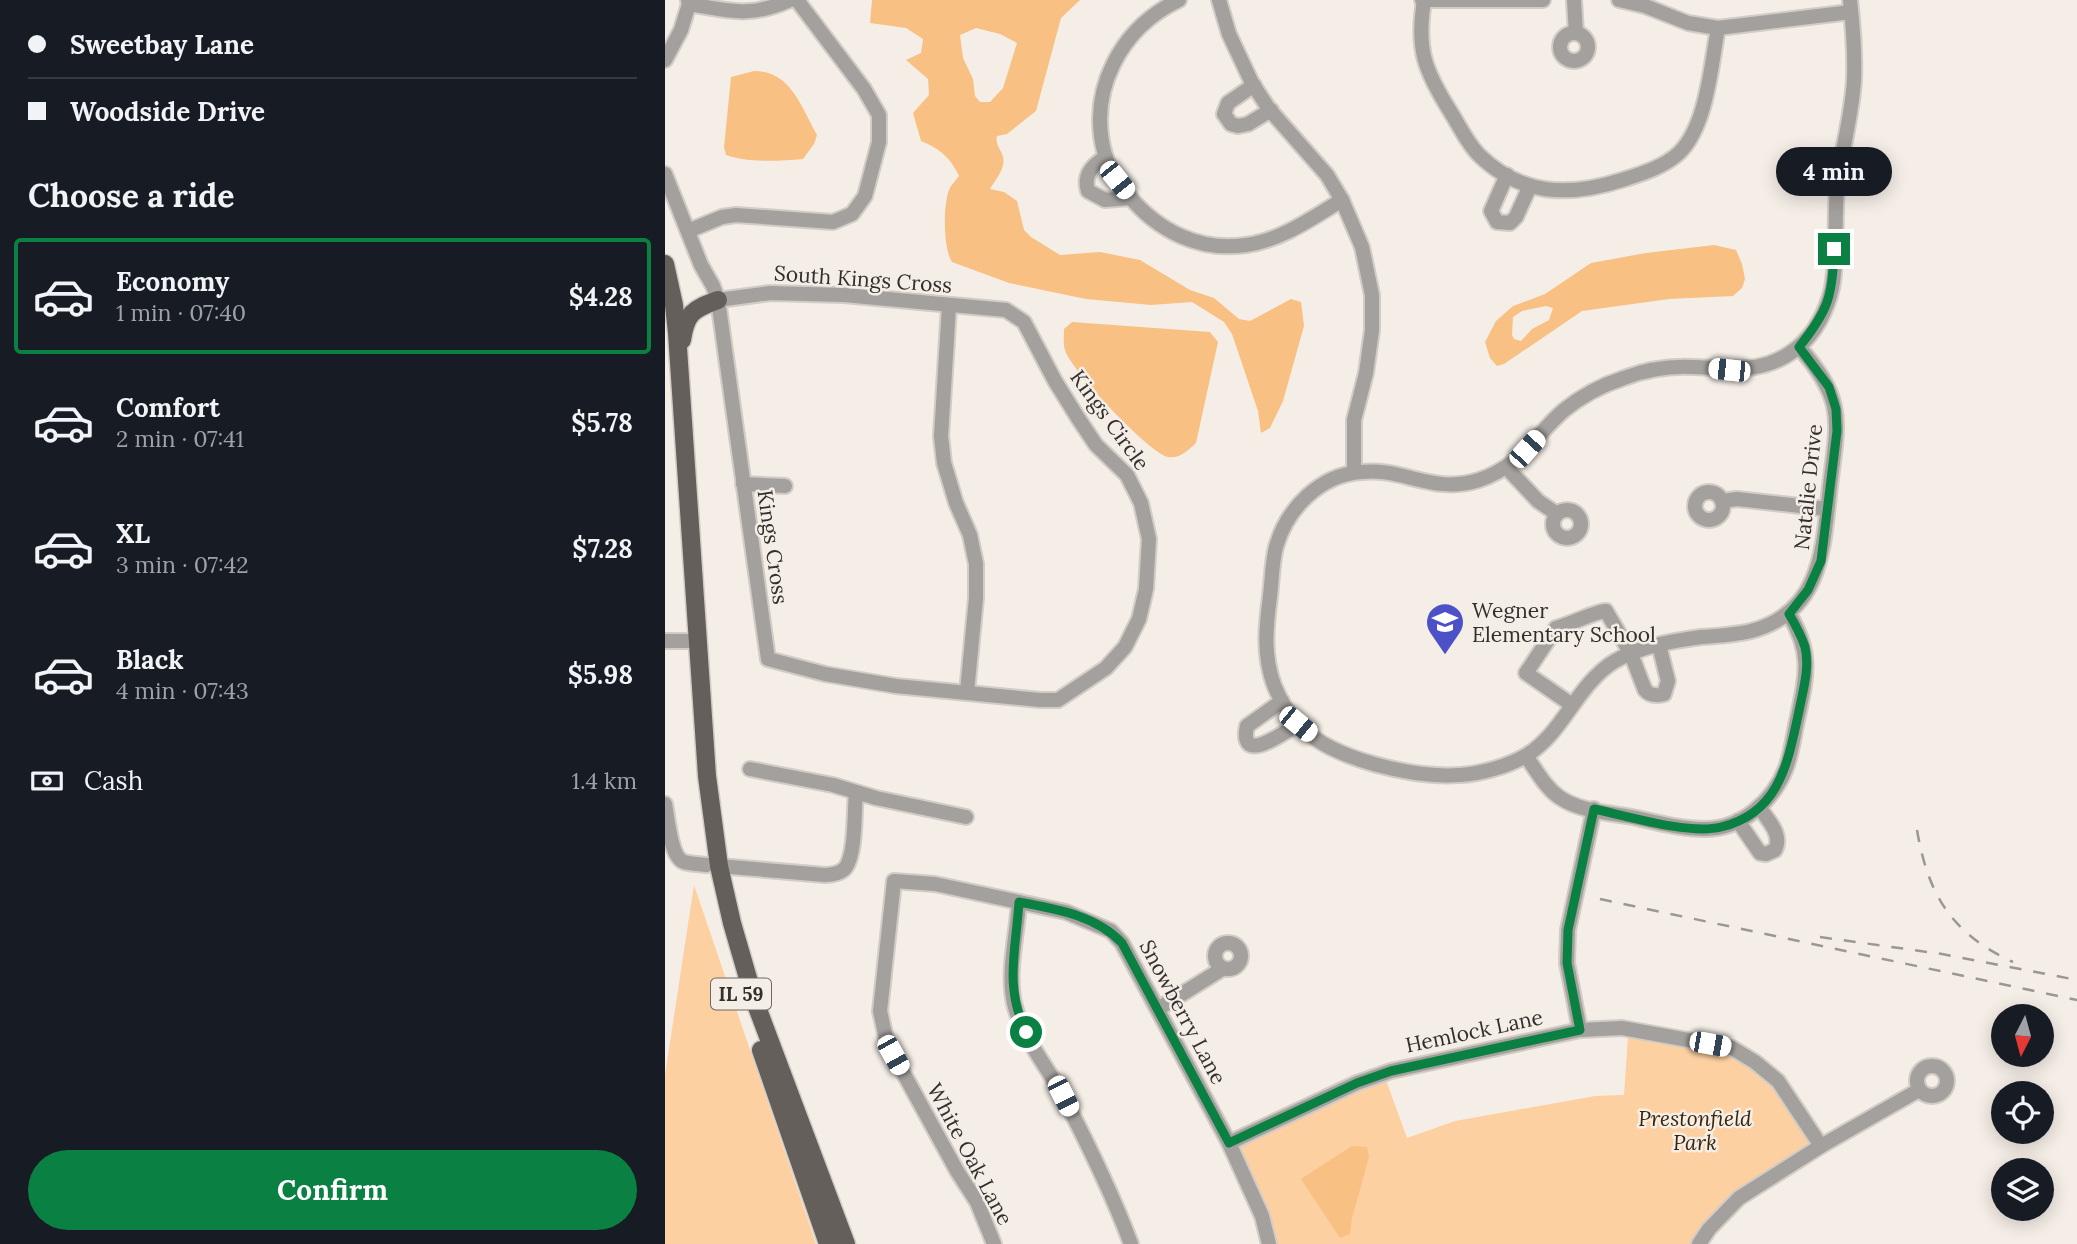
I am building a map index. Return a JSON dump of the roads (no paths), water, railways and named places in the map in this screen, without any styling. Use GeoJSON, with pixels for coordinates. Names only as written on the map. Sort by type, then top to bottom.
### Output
{"type":"FeatureCollection","features":[{"type":"Feature","properties":{"kind":"main road"},"geometry":{"type":"LineString","coordinates":[[667,270],[672,284],[687,296],[719,308]]}},
{"type":"Feature","properties":{"kind":"main road","name":"IL 59"},"geometry":{"type":"LineString","coordinates":[[667,270],[674,304],[679,357],[699,742],[719,919],[735,976],[827,1241]]}},
{"type":"Feature","properties":{"kind":"main road"},"geometry":{"type":"LineString","coordinates":[[679,357],[682,336],[694,309],[719,308]]}},
{"type":"Feature","properties":{"kind":"main road","name":"IL 59"},"geometry":{"type":"LineString","coordinates":[[665,332],[693,641]]}},
{"type":"Feature","properties":{"kind":"main road","name":"IL 59"},"geometry":{"type":"LineString","coordinates":[[713,866],[751,988],[846,1244]]}},
{"type":"Feature","properties":{"kind":"street"},"geometry":{"type":"LineString","coordinates":[[665,60],[681,30],[688,2],[741,13],[754,13],[790,0]]}},
{"type":"Feature","properties":{"kind":"street"},"geometry":{"type":"LineString","coordinates":[[688,231],[736,215],[833,222],[852,214],[865,195],[879,142],[879,116],[865,89],[797,0]]}},
{"type":"Feature","properties":{"kind":"street"},"geometry":{"type":"LineString","coordinates":[[1179,0],[1149,17],[1125,43],[1112,66],[1104,90],[1101,116],[1106,157],[1117,180],[1131,198],[1156,223],[1177,235],[1198,242],[1233,246],[1279,237],[1342,200]]}},
{"type":"Feature","properties":{"kind":"street"},"geometry":{"type":"LineString","coordinates":[[1219,0],[1229,34],[1254,85],[1271,110],[1327,175],[1342,200],[1362,247],[1368,270],[1372,307],[1370,354],[1354,420],[1354,472]]}},
{"type":"Feature","properties":{"kind":"street"},"geometry":{"type":"LineString","coordinates":[[1543,0],[1423,1],[1420,39],[1430,78],[1478,154],[1507,175],[1530,186],[1558,191],[1593,189],[1637,175],[1665,163],[1679,153],[1703,108],[1718,28]]}},
{"type":"Feature","properties":{"kind":"street"},"geometry":{"type":"LineString","coordinates":[[1574,0],[1576,33]]}},
{"type":"Feature","properties":{"kind":"street"},"geometry":{"type":"LineString","coordinates":[[1526,756],[1559,797],[1572,804],[1696,829],[1718,828],[1738,821],[1759,807],[1773,792],[1786,769],[1806,677],[1805,648],[1798,628],[1789,614],[1749,631],[1644,648],[1613,662],[1586,687],[1555,729],[1526,756],[1467,775],[1435,775],[1344,755],[1320,742],[1298,724],[1282,701],[1268,666],[1266,639],[1275,550],[1289,518],[1308,494],[1331,480],[1354,472],[1383,472],[1427,483],[1450,485],[1474,481],[1507,468],[1566,408],[1609,383],[1645,371],[1667,368],[1746,369],[1767,364],[1799,347],[1819,321],[1833,285],[1837,191],[1854,82],[1851,6],[1718,28],[1688,23],[1645,6],[1619,0]]}},
{"type":"Feature","properties":{"kind":"street"},"geometry":{"type":"LineString","coordinates":[[1254,85],[1228,103],[1224,114],[1227,120],[1238,127],[1271,110]]}},
{"type":"Feature","properties":{"kind":"street"},"geometry":{"type":"LineString","coordinates":[[1106,157],[1087,174],[1085,183],[1088,191],[1105,200],[1131,198]]}},
{"type":"Feature","properties":{"kind":"street","name":"Kings Cross"},"geometry":{"type":"LineString","coordinates":[[665,174],[719,308],[768,659],[825,674],[892,685]]}},
{"type":"Feature","properties":{"kind":"street"},"geometry":{"type":"LineString","coordinates":[[1507,175],[1491,211],[1497,222],[1510,223],[1530,186]]}},
{"type":"Feature","properties":{"kind":"street","name":"South Kings Cross"},"geometry":{"type":"LineString","coordinates":[[719,308],[769,293],[844,295],[1006,310]]}},
{"type":"Feature","properties":{"kind":"street"},"geometry":{"type":"LineString","coordinates":[[949,306],[941,436],[944,463],[956,503],[970,535],[977,598],[967,692]]}},
{"type":"Feature","properties":{"kind":"street","name":"Kings Circle"},"geometry":{"type":"LineString","coordinates":[[892,685],[1058,700],[1106,668],[1125,648],[1139,619],[1146,589],[1149,539],[1141,503],[1127,475],[1096,444],[1078,418],[1024,322],[1006,310]]}},
{"type":"Feature","properties":{"kind":"street","name":"Natalie Drive"},"geometry":{"type":"LineString","coordinates":[[1789,614],[1808,590],[1818,570],[1837,431],[1836,409],[1829,387],[1799,347]]}},
{"type":"Feature","properties":{"kind":"street"},"geometry":{"type":"LineString","coordinates":[[1507,468],[1538,501],[1557,514]]}},
{"type":"Feature","properties":{"kind":"street"},"geometry":{"type":"LineString","coordinates":[[743,484],[785,486]]}},
{"type":"Feature","properties":{"kind":"street"},"geometry":{"type":"LineString","coordinates":[[1722,500],[1737,499],[1828,509]]}},
{"type":"Feature","properties":{"kind":"street"},"geometry":{"type":"LineString","coordinates":[[1572,705],[1525,673],[1556,628],[1574,624],[1599,611],[1607,611],[1632,654],[1645,690],[1657,696],[1664,694],[1668,681],[1659,645]]}},
{"type":"Feature","properties":{"kind":"street"},"geometry":{"type":"LineString","coordinates":[[665,641],[693,641]]}},
{"type":"Feature","properties":{"kind":"street"},"geometry":{"type":"LineString","coordinates":[[1282,701],[1247,726],[1245,734],[1248,742],[1257,746],[1265,745],[1298,724]]}},
{"type":"Feature","properties":{"kind":"street"},"geometry":{"type":"LineString","coordinates":[[750,769],[833,785],[856,793],[966,817]]}},
{"type":"Feature","properties":{"kind":"street"},"geometry":{"type":"LineString","coordinates":[[665,804],[672,846],[677,858],[683,862],[825,875],[845,869],[851,854],[856,793]]}},
{"type":"Feature","properties":{"kind":"street"},"geometry":{"type":"LineString","coordinates":[[1738,821],[1760,853],[1775,850],[1779,841],[1777,835],[1759,807]]}},
{"type":"Feature","properties":{"kind":"street"},"geometry":{"type":"LineString","coordinates":[[1580,1030],[1567,963],[1568,930],[1594,809]]}},
{"type":"Feature","properties":{"kind":"street","name":"Snowberry Lane"},"geometry":{"type":"LineString","coordinates":[[894,881],[935,884],[1066,912],[1111,931],[1122,943],[1229,1143],[1262,1216],[1269,1244]]}},
{"type":"Feature","properties":{"kind":"street","name":"White Oak Lane"},"geometry":{"type":"LineString","coordinates":[[894,881],[880,1011],[887,1043],[957,1171],[977,1202],[994,1244]]}},
{"type":"Feature","properties":{"kind":"street"},"geometry":{"type":"LineString","coordinates":[[1019,902],[1011,980],[1015,1006],[1026,1032],[1063,1096],[1113,1196],[1131,1244]]}},
{"type":"Feature","properties":{"kind":"street"},"geometry":{"type":"LineString","coordinates":[[1158,1009],[1222,969]]}},
{"type":"Feature","properties":{"kind":"street","name":"Hemlock Lane"},"geometry":{"type":"LineString","coordinates":[[1229,1143],[1357,1083],[1391,1071],[1580,1030],[1622,1028],[1732,1048],[1766,1069],[1778,1081],[1821,1146]]}},
{"type":"Feature","properties":{"kind":"street"},"geometry":{"type":"LineString","coordinates":[[1699,1244],[1709,1229],[1739,1198],[1821,1146],[1919,1090]]}},
{"type":"Feature","properties":{"kind":"railway"},"geometry":{"type":"LineString","coordinates":[[1917,830],[1928,874],[1946,910],[1974,939],[2013,962]]}},
{"type":"Feature","properties":{"kind":"railway"},"geometry":{"type":"LineString","coordinates":[[1600,899],[2077,1000]]}},
{"type":"Feature","properties":{"kind":"railway"},"geometry":{"type":"LineString","coordinates":[[1820,937],[1942,954],[2077,980]]}},
{"type":"Feature","properties":{"kind":"place","name":"Wegner Elementary School"},"geometry":{"type":"Point","coordinates":[1445,656]}},
{"type":"Feature","properties":{"kind":"park label","name":"Prestonfield Park"},"geometry":{"type":"Point","coordinates":[1695,1130]}}]}
